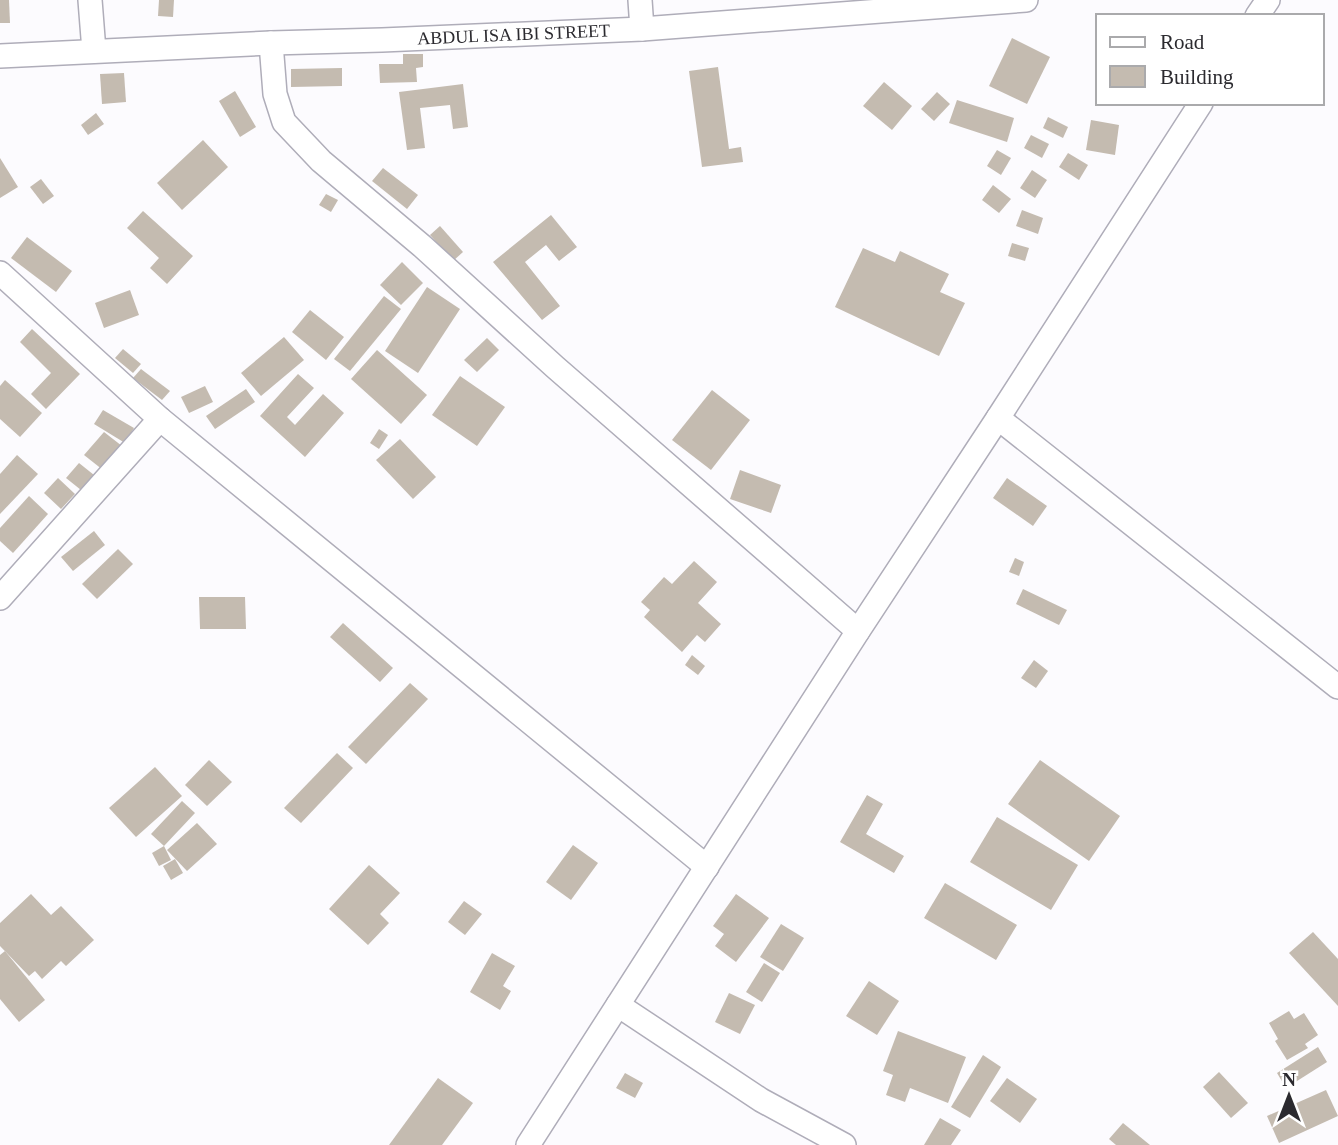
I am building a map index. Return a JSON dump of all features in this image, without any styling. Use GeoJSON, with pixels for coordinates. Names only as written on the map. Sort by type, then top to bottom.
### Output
{"type":"FeatureCollection","features":[{"type":"Feature","properties":{"kind":"street"},"geometry":{"type":"LineString","coordinates":[[90,0],[94,51]]}},
{"type":"Feature","properties":{"kind":"street"},"geometry":{"type":"LineString","coordinates":[[640,0],[642,29]]}},
{"type":"Feature","properties":{"kind":"street","name":"ABDUL ISA IBI STREET"},"geometry":{"type":"LineString","coordinates":[[0,56],[642,29],[909,4],[1026,0]]}},
{"type":"Feature","properties":{"kind":"street"},"geometry":{"type":"LineString","coordinates":[[271,43],[275,94],[284,122],[321,161],[422,246],[555,367],[858,631]]}},
{"type":"Feature","properties":{"kind":"street"},"geometry":{"type":"LineString","coordinates":[[528,1145],[1200,105]]}},
{"type":"Feature","properties":{"kind":"street"},"geometry":{"type":"LineString","coordinates":[[0,273],[160,419],[708,867]]}},
{"type":"Feature","properties":{"kind":"street"},"geometry":{"type":"LineString","coordinates":[[998,418],[1338,687]]}},
{"type":"Feature","properties":{"kind":"street"},"geometry":{"type":"LineString","coordinates":[[4,584],[160,419]]}},
{"type":"Feature","properties":{"kind":"street"},"geometry":{"type":"LineString","coordinates":[[618,1005],[761,1100],[844,1145]]}},
{"type":"Feature","properties":{"kind":"building"},"geometry":{"type":"Polygon","coordinates":[[[0,0],[9,0],[10,23],[0,23],[0,0]]]}},
{"type":"Feature","properties":{"kind":"building"},"geometry":{"type":"Polygon","coordinates":[[[159,0],[174,0],[173,17],[158,16],[159,0]]]}},
{"type":"Feature","properties":{"kind":"building"},"geometry":{"type":"Polygon","coordinates":[[[1012,38],[1050,57],[1027,104],[989,86],[1012,38]]]}},
{"type":"Feature","properties":{"kind":"building"},"geometry":{"type":"Polygon","coordinates":[[[403,54],[423,54],[423,67],[416,68],[417,82],[380,83],[379,64],[403,64],[403,54]]]}},
{"type":"Feature","properties":{"kind":"building"},"geometry":{"type":"Polygon","coordinates":[[[718,67],[729,149],[741,147],[743,162],[702,167],[689,71],[718,67]]]}},
{"type":"Feature","properties":{"kind":"building"},"geometry":{"type":"Polygon","coordinates":[[[342,68],[342,86],[291,87],[291,69],[342,68]]]}},
{"type":"Feature","properties":{"kind":"building"},"geometry":{"type":"Polygon","coordinates":[[[124,73],[126,102],[102,104],[100,74],[124,73]]]}},
{"type":"Feature","properties":{"kind":"building"},"geometry":{"type":"Polygon","coordinates":[[[884,82],[912,106],[892,130],[863,106],[884,82]]]}},
{"type":"Feature","properties":{"kind":"building"},"geometry":{"type":"Polygon","coordinates":[[[463,84],[468,127],[453,129],[450,105],[420,108],[425,148],[407,150],[399,92],[463,84]]]}},
{"type":"Feature","properties":{"kind":"building"},"geometry":{"type":"Polygon","coordinates":[[[235,91],[256,127],[240,137],[219,101],[235,91]]]}},
{"type":"Feature","properties":{"kind":"building"},"geometry":{"type":"Polygon","coordinates":[[[937,92],[950,104],[934,121],[921,109],[937,92]]]}},
{"type":"Feature","properties":{"kind":"building"},"geometry":{"type":"Polygon","coordinates":[[[957,100],[1014,118],[1007,142],[949,123],[957,100]]]}},
{"type":"Feature","properties":{"kind":"building"},"geometry":{"type":"Polygon","coordinates":[[[96,113],[104,124],[88,135],[81,125],[96,113]]]}},
{"type":"Feature","properties":{"kind":"building"},"geometry":{"type":"Polygon","coordinates":[[[1048,117],[1068,127],[1063,138],[1043,128],[1048,117]]]}},
{"type":"Feature","properties":{"kind":"building"},"geometry":{"type":"Polygon","coordinates":[[[1091,120],[1119,125],[1115,155],[1086,150],[1091,120]]]}},
{"type":"Feature","properties":{"kind":"building"},"geometry":{"type":"Polygon","coordinates":[[[1031,135],[1049,144],[1042,158],[1024,148],[1031,135]]]}},
{"type":"Feature","properties":{"kind":"building"},"geometry":{"type":"Polygon","coordinates":[[[203,140],[228,167],[182,210],[157,183],[203,140]]]}},
{"type":"Feature","properties":{"kind":"building"},"geometry":{"type":"Polygon","coordinates":[[[997,150],[1011,158],[1001,175],[987,166],[997,150]]]}},
{"type":"Feature","properties":{"kind":"building"},"geometry":{"type":"Polygon","coordinates":[[[1068,153],[1088,165],[1079,180],[1059,167],[1068,153]]]}},
{"type":"Feature","properties":{"kind":"building"},"geometry":{"type":"Polygon","coordinates":[[[0,158],[18,187],[0,198],[0,158]]]}},
{"type":"Feature","properties":{"kind":"building"},"geometry":{"type":"Polygon","coordinates":[[[383,168],[418,195],[407,209],[372,181],[383,168]]]}},
{"type":"Feature","properties":{"kind":"building"},"geometry":{"type":"Polygon","coordinates":[[[1032,170],[1047,180],[1035,198],[1020,188],[1032,170]]]}},
{"type":"Feature","properties":{"kind":"building"},"geometry":{"type":"Polygon","coordinates":[[[41,179],[54,196],[43,204],[30,187],[41,179]]]}},
{"type":"Feature","properties":{"kind":"building"},"geometry":{"type":"Polygon","coordinates":[[[993,185],[1011,199],[999,213],[982,200],[993,185]]]}},
{"type":"Feature","properties":{"kind":"building"},"geometry":{"type":"Polygon","coordinates":[[[326,194],[338,200],[331,212],[319,205],[326,194]]]}},
{"type":"Feature","properties":{"kind":"building"},"geometry":{"type":"Polygon","coordinates":[[[1022,210],[1043,218],[1038,234],[1016,226],[1022,210]]]}},
{"type":"Feature","properties":{"kind":"building"},"geometry":{"type":"Polygon","coordinates":[[[143,211],[193,256],[167,284],[150,268],[159,258],[127,228],[143,211]]]}},
{"type":"Feature","properties":{"kind":"building"},"geometry":{"type":"Polygon","coordinates":[[[551,215],[577,247],[559,261],[546,245],[525,262],[560,306],[542,320],[493,262],[551,215]]]}},
{"type":"Feature","properties":{"kind":"building"},"geometry":{"type":"Polygon","coordinates":[[[440,226],[463,252],[453,261],[430,235],[440,226]]]}},
{"type":"Feature","properties":{"kind":"building"},"geometry":{"type":"Polygon","coordinates":[[[27,237],[72,271],[56,292],[11,258],[27,237]]]}},
{"type":"Feature","properties":{"kind":"building"},"geometry":{"type":"Polygon","coordinates":[[[1012,243],[1029,248],[1025,261],[1008,256],[1012,243]]]}},
{"type":"Feature","properties":{"kind":"building"},"geometry":{"type":"Polygon","coordinates":[[[863,248],[895,262],[900,251],[949,274],[940,292],[965,303],[939,356],[835,307],[863,248]]]}},
{"type":"Feature","properties":{"kind":"building"},"geometry":{"type":"Polygon","coordinates":[[[402,262],[423,283],[401,305],[380,285],[402,262]]]}},
{"type":"Feature","properties":{"kind":"building"},"geometry":{"type":"Polygon","coordinates":[[[427,287],[460,309],[418,373],[385,351],[427,287]]]}},
{"type":"Feature","properties":{"kind":"building"},"geometry":{"type":"Polygon","coordinates":[[[130,290],[139,315],[104,328],[95,303],[130,290]]]}},
{"type":"Feature","properties":{"kind":"building"},"geometry":{"type":"Polygon","coordinates":[[[384,296],[401,309],[350,371],[334,359],[384,296]]]}},
{"type":"Feature","properties":{"kind":"building"},"geometry":{"type":"Polygon","coordinates":[[[310,310],[344,337],[326,360],[292,332],[310,310]]]}},
{"type":"Feature","properties":{"kind":"building"},"geometry":{"type":"Polygon","coordinates":[[[32,329],[80,374],[46,409],[31,394],[51,373],[20,342],[32,329]]]}},
{"type":"Feature","properties":{"kind":"building"},"geometry":{"type":"Polygon","coordinates":[[[284,337],[304,360],[261,396],[241,373],[284,337]]]}},
{"type":"Feature","properties":{"kind":"building"},"geometry":{"type":"Polygon","coordinates":[[[487,338],[499,350],[477,372],[464,360],[487,338]]]}},
{"type":"Feature","properties":{"kind":"building"},"geometry":{"type":"Polygon","coordinates":[[[123,349],[141,364],[133,373],[115,358],[123,349]]]}},
{"type":"Feature","properties":{"kind":"building"},"geometry":{"type":"Polygon","coordinates":[[[377,350],[427,395],[401,424],[351,379],[377,350]]]}},
{"type":"Feature","properties":{"kind":"building"},"geometry":{"type":"Polygon","coordinates":[[[141,369],[170,391],[162,400],[133,378],[141,369]]]}},
{"type":"Feature","properties":{"kind":"building"},"geometry":{"type":"Polygon","coordinates":[[[298,374],[314,388],[287,417],[295,425],[323,394],[344,413],[305,457],[260,416],[298,374]]]}},
{"type":"Feature","properties":{"kind":"building"},"geometry":{"type":"Polygon","coordinates":[[[460,376],[505,407],[477,446],[432,415],[460,376]]]}},
{"type":"Feature","properties":{"kind":"building"},"geometry":{"type":"Polygon","coordinates":[[[5,380],[42,413],[20,437],[0,419],[0,386],[5,380]]]}},
{"type":"Feature","properties":{"kind":"building"},"geometry":{"type":"Polygon","coordinates":[[[205,386],[213,402],[189,413],[181,397],[205,386]]]}},
{"type":"Feature","properties":{"kind":"building"},"geometry":{"type":"Polygon","coordinates":[[[246,389],[255,402],[215,429],[206,416],[246,389]]]}},
{"type":"Feature","properties":{"kind":"building"},"geometry":{"type":"Polygon","coordinates":[[[712,390],[750,420],[711,470],[672,440],[712,390]]]}},
{"type":"Feature","properties":{"kind":"building"},"geometry":{"type":"Polygon","coordinates":[[[103,410],[134,428],[125,443],[94,424],[103,410]]]}},
{"type":"Feature","properties":{"kind":"building"},"geometry":{"type":"Polygon","coordinates":[[[379,429],[388,435],[379,449],[370,443],[379,429]]]}},
{"type":"Feature","properties":{"kind":"building"},"geometry":{"type":"Polygon","coordinates":[[[104,432],[122,446],[103,470],[84,455],[104,432]]]}},
{"type":"Feature","properties":{"kind":"building"},"geometry":{"type":"Polygon","coordinates":[[[400,439],[436,477],[413,499],[376,460],[400,439]]]}},
{"type":"Feature","properties":{"kind":"building"},"geometry":{"type":"Polygon","coordinates":[[[17,455],[38,474],[0,514],[0,474],[17,455]]]}},
{"type":"Feature","properties":{"kind":"building"},"geometry":{"type":"Polygon","coordinates":[[[79,463],[94,475],[81,490],[66,478],[79,463]]]}},
{"type":"Feature","properties":{"kind":"building"},"geometry":{"type":"Polygon","coordinates":[[[740,470],[781,485],[771,513],[730,499],[740,470]]]}},
{"type":"Feature","properties":{"kind":"building"},"geometry":{"type":"Polygon","coordinates":[[[58,478],[75,494],[61,509],[44,493],[58,478]]]}},
{"type":"Feature","properties":{"kind":"building"},"geometry":{"type":"Polygon","coordinates":[[[1007,478],[1047,506],[1033,526],[993,498],[1007,478]]]}},
{"type":"Feature","properties":{"kind":"building"},"geometry":{"type":"Polygon","coordinates":[[[29,496],[48,514],[13,553],[0,541],[0,528],[29,496]]]}},
{"type":"Feature","properties":{"kind":"building"},"geometry":{"type":"Polygon","coordinates":[[[94,531],[105,545],[73,571],[61,557],[94,531]]]}},
{"type":"Feature","properties":{"kind":"building"},"geometry":{"type":"Polygon","coordinates":[[[118,549],[133,564],[97,599],[82,584],[118,549]]]}},
{"type":"Feature","properties":{"kind":"building"},"geometry":{"type":"Polygon","coordinates":[[[1015,558],[1024,562],[1019,576],[1009,572],[1015,558]]]}},
{"type":"Feature","properties":{"kind":"building"},"geometry":{"type":"Polygon","coordinates":[[[694,561],[717,582],[698,603],[721,624],[705,642],[697,635],[682,652],[644,617],[650,610],[641,602],[664,577],[672,584],[694,561]]]}},
{"type":"Feature","properties":{"kind":"building"},"geometry":{"type":"Polygon","coordinates":[[[1023,589],[1067,610],[1059,625],[1016,604],[1023,589]]]}},
{"type":"Feature","properties":{"kind":"building"},"geometry":{"type":"Polygon","coordinates":[[[199,597],[245,597],[246,629],[200,629],[199,597]]]}},
{"type":"Feature","properties":{"kind":"building"},"geometry":{"type":"Polygon","coordinates":[[[343,623],[393,668],[380,682],[330,637],[343,623]]]}},
{"type":"Feature","properties":{"kind":"building"},"geometry":{"type":"Polygon","coordinates":[[[692,655],[705,666],[698,675],[685,665],[692,655]]]}},
{"type":"Feature","properties":{"kind":"building"},"geometry":{"type":"Polygon","coordinates":[[[1034,660],[1048,671],[1036,688],[1021,678],[1034,660]]]}},
{"type":"Feature","properties":{"kind":"building"},"geometry":{"type":"Polygon","coordinates":[[[410,683],[428,699],[366,764],[348,747],[410,683]]]}},
{"type":"Feature","properties":{"kind":"building"},"geometry":{"type":"Polygon","coordinates":[[[337,753],[353,768],[301,823],[284,808],[337,753]]]}},
{"type":"Feature","properties":{"kind":"building"},"geometry":{"type":"Polygon","coordinates":[[[209,760],[232,782],[207,806],[185,785],[209,760]]]}},
{"type":"Feature","properties":{"kind":"building"},"geometry":{"type":"Polygon","coordinates":[[[1040,760],[1120,816],[1089,861],[1008,804],[1040,760]]]}},
{"type":"Feature","properties":{"kind":"building"},"geometry":{"type":"Polygon","coordinates":[[[155,767],[182,796],[136,837],[109,808],[155,767]]]}},
{"type":"Feature","properties":{"kind":"building"},"geometry":{"type":"Polygon","coordinates":[[[867,795],[883,804],[866,834],[904,856],[894,873],[840,842],[867,795]]]}},
{"type":"Feature","properties":{"kind":"building"},"geometry":{"type":"Polygon","coordinates":[[[182,801],[195,813],[164,846],[151,834],[182,801]]]}},
{"type":"Feature","properties":{"kind":"building"},"geometry":{"type":"Polygon","coordinates":[[[997,817],[1078,865],[1051,910],[970,862],[997,817]]]}},
{"type":"Feature","properties":{"kind":"building"},"geometry":{"type":"Polygon","coordinates":[[[197,823],[217,844],[187,871],[167,850],[197,823]]]}},
{"type":"Feature","properties":{"kind":"building"},"geometry":{"type":"Polygon","coordinates":[[[573,845],[598,863],[571,900],[546,882],[573,845]]]}},
{"type":"Feature","properties":{"kind":"building"},"geometry":{"type":"Polygon","coordinates":[[[164,846],[171,860],[159,866],[152,853],[164,846]]]}},
{"type":"Feature","properties":{"kind":"building"},"geometry":{"type":"Polygon","coordinates":[[[175,859],[183,873],[171,880],[163,866],[175,859]]]}},
{"type":"Feature","properties":{"kind":"building"},"geometry":{"type":"Polygon","coordinates":[[[369,865],[400,893],[380,914],[389,923],[368,945],[329,909],[369,865]]]}},
{"type":"Feature","properties":{"kind":"building"},"geometry":{"type":"Polygon","coordinates":[[[945,883],[1017,925],[996,960],[924,918],[945,883]]]}},
{"type":"Feature","properties":{"kind":"building"},"geometry":{"type":"Polygon","coordinates":[[[31,894],[51,915],[61,906],[94,940],[66,966],[61,961],[42,979],[35,971],[29,976],[0,946],[0,923],[31,894]]]}},
{"type":"Feature","properties":{"kind":"building"},"geometry":{"type":"Polygon","coordinates":[[[736,894],[769,918],[736,962],[715,946],[724,934],[713,926],[736,894]]]}},
{"type":"Feature","properties":{"kind":"building"},"geometry":{"type":"Polygon","coordinates":[[[464,901],[482,914],[465,935],[448,922],[464,901]]]}},
{"type":"Feature","properties":{"kind":"building"},"geometry":{"type":"Polygon","coordinates":[[[781,924],[804,938],[783,971],[760,957],[781,924]]]}},
{"type":"Feature","properties":{"kind":"building"},"geometry":{"type":"Polygon","coordinates":[[[1313,932],[1338,959],[1338,1006],[1289,953],[1313,932]]]}},
{"type":"Feature","properties":{"kind":"building"},"geometry":{"type":"Polygon","coordinates":[[[5,951],[45,1000],[19,1022],[0,999],[0,955],[5,951]]]}},
{"type":"Feature","properties":{"kind":"building"},"geometry":{"type":"Polygon","coordinates":[[[492,953],[515,966],[503,986],[511,991],[500,1010],[470,992],[492,953]]]}},
{"type":"Feature","properties":{"kind":"building"},"geometry":{"type":"Polygon","coordinates":[[[764,963],[780,973],[762,1002],[746,992],[764,963]]]}},
{"type":"Feature","properties":{"kind":"building"},"geometry":{"type":"Polygon","coordinates":[[[869,981],[899,1001],[877,1035],[846,1016],[869,981]]]}},
{"type":"Feature","properties":{"kind":"building"},"geometry":{"type":"Polygon","coordinates":[[[729,993],[755,1005],[740,1034],[715,1022],[729,993]]]}},
{"type":"Feature","properties":{"kind":"building"},"geometry":{"type":"Polygon","coordinates":[[[1289,1011],[1294,1019],[1304,1013],[1318,1035],[1305,1044],[1308,1048],[1287,1060],[1275,1041],[1278,1039],[1269,1023],[1289,1011]]]}},
{"type":"Feature","properties":{"kind":"building"},"geometry":{"type":"Polygon","coordinates":[[[898,1031],[966,1057],[948,1103],[910,1088],[905,1102],[886,1095],[893,1075],[883,1071],[898,1031]]]}},
{"type":"Feature","properties":{"kind":"building"},"geometry":{"type":"Polygon","coordinates":[[[1318,1047],[1327,1062],[1286,1088],[1277,1073],[1318,1047]]]}},
{"type":"Feature","properties":{"kind":"building"},"geometry":{"type":"Polygon","coordinates":[[[983,1055],[1001,1067],[970,1118],[951,1107],[983,1055]]]}},
{"type":"Feature","properties":{"kind":"building"},"geometry":{"type":"Polygon","coordinates":[[[1219,1072],[1248,1103],[1231,1118],[1203,1087],[1219,1072]]]}},
{"type":"Feature","properties":{"kind":"building"},"geometry":{"type":"Polygon","coordinates":[[[625,1073],[643,1083],[635,1098],[616,1088],[625,1073]]]}},
{"type":"Feature","properties":{"kind":"building"},"geometry":{"type":"Polygon","coordinates":[[[438,1078],[473,1103],[442,1145],[389,1145],[438,1078]]]}},
{"type":"Feature","properties":{"kind":"building"},"geometry":{"type":"Polygon","coordinates":[[[1007,1078],[1037,1099],[1020,1123],[990,1101],[1007,1078]]]}},
{"type":"Feature","properties":{"kind":"building"},"geometry":{"type":"Polygon","coordinates":[[[1326,1090],[1338,1116],[1279,1143],[1267,1116],[1326,1090]]]}},
{"type":"Feature","properties":{"kind":"building"},"geometry":{"type":"Polygon","coordinates":[[[940,1118],[961,1130],[951,1145],[924,1145],[940,1118]]]}},
{"type":"Feature","properties":{"kind":"building"},"geometry":{"type":"Polygon","coordinates":[[[1123,1123],[1150,1145],[1116,1145],[1109,1139],[1123,1123]]]}}]}
